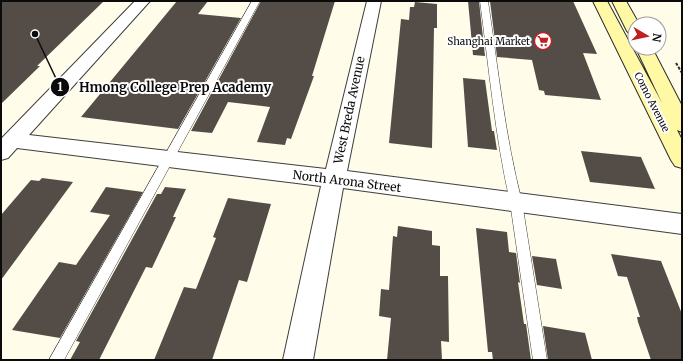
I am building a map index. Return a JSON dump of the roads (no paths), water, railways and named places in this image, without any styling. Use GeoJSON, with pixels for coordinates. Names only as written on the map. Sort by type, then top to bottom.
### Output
{"type":"FeatureCollection","features":[{"type":"Feature","properties":{"kind":"main road","name":"Como Avenue"},"geometry":{"type":"LineString","coordinates":[[600,1],[682,160]]}},
{"type":"Feature","properties":{"kind":"main road"},"geometry":{"type":"LineString","coordinates":[[619,1],[627,16]]}},
{"type":"Feature","properties":{"kind":"main road","name":"Como Avenue"},"geometry":{"type":"LineString","coordinates":[[648,56],[682,125]]}},
{"type":"Feature","properties":{"kind":"street"},"geometry":{"type":"LineString","coordinates":[[7,146],[143,1]]}},
{"type":"Feature","properties":{"kind":"street","name":"West Breda Avenue"},"geometry":{"type":"LineString","coordinates":[[298,360],[334,179],[374,1]]}},
{"type":"Feature","properties":{"kind":"street","name":"North Arona Street"},"geometry":{"type":"LineString","coordinates":[[7,146],[168,159],[682,224]]}},
{"type":"Feature","properties":{"kind":"lane"},"geometry":{"type":"LineString","coordinates":[[56,360],[256,1]]}},
{"type":"Feature","properties":{"kind":"lane"},"geometry":{"type":"LineString","coordinates":[[484,1],[500,115],[516,202],[540,360]]}},
{"type":"Feature","properties":{"kind":"place","name":"Hmong College Prep Academy"},"geometry":{"type":"Point","coordinates":[35,34]}},
{"type":"Feature","properties":{"kind":"place","name":"Shanghai Market"},"geometry":{"type":"Point","coordinates":[543,41]}}]}
